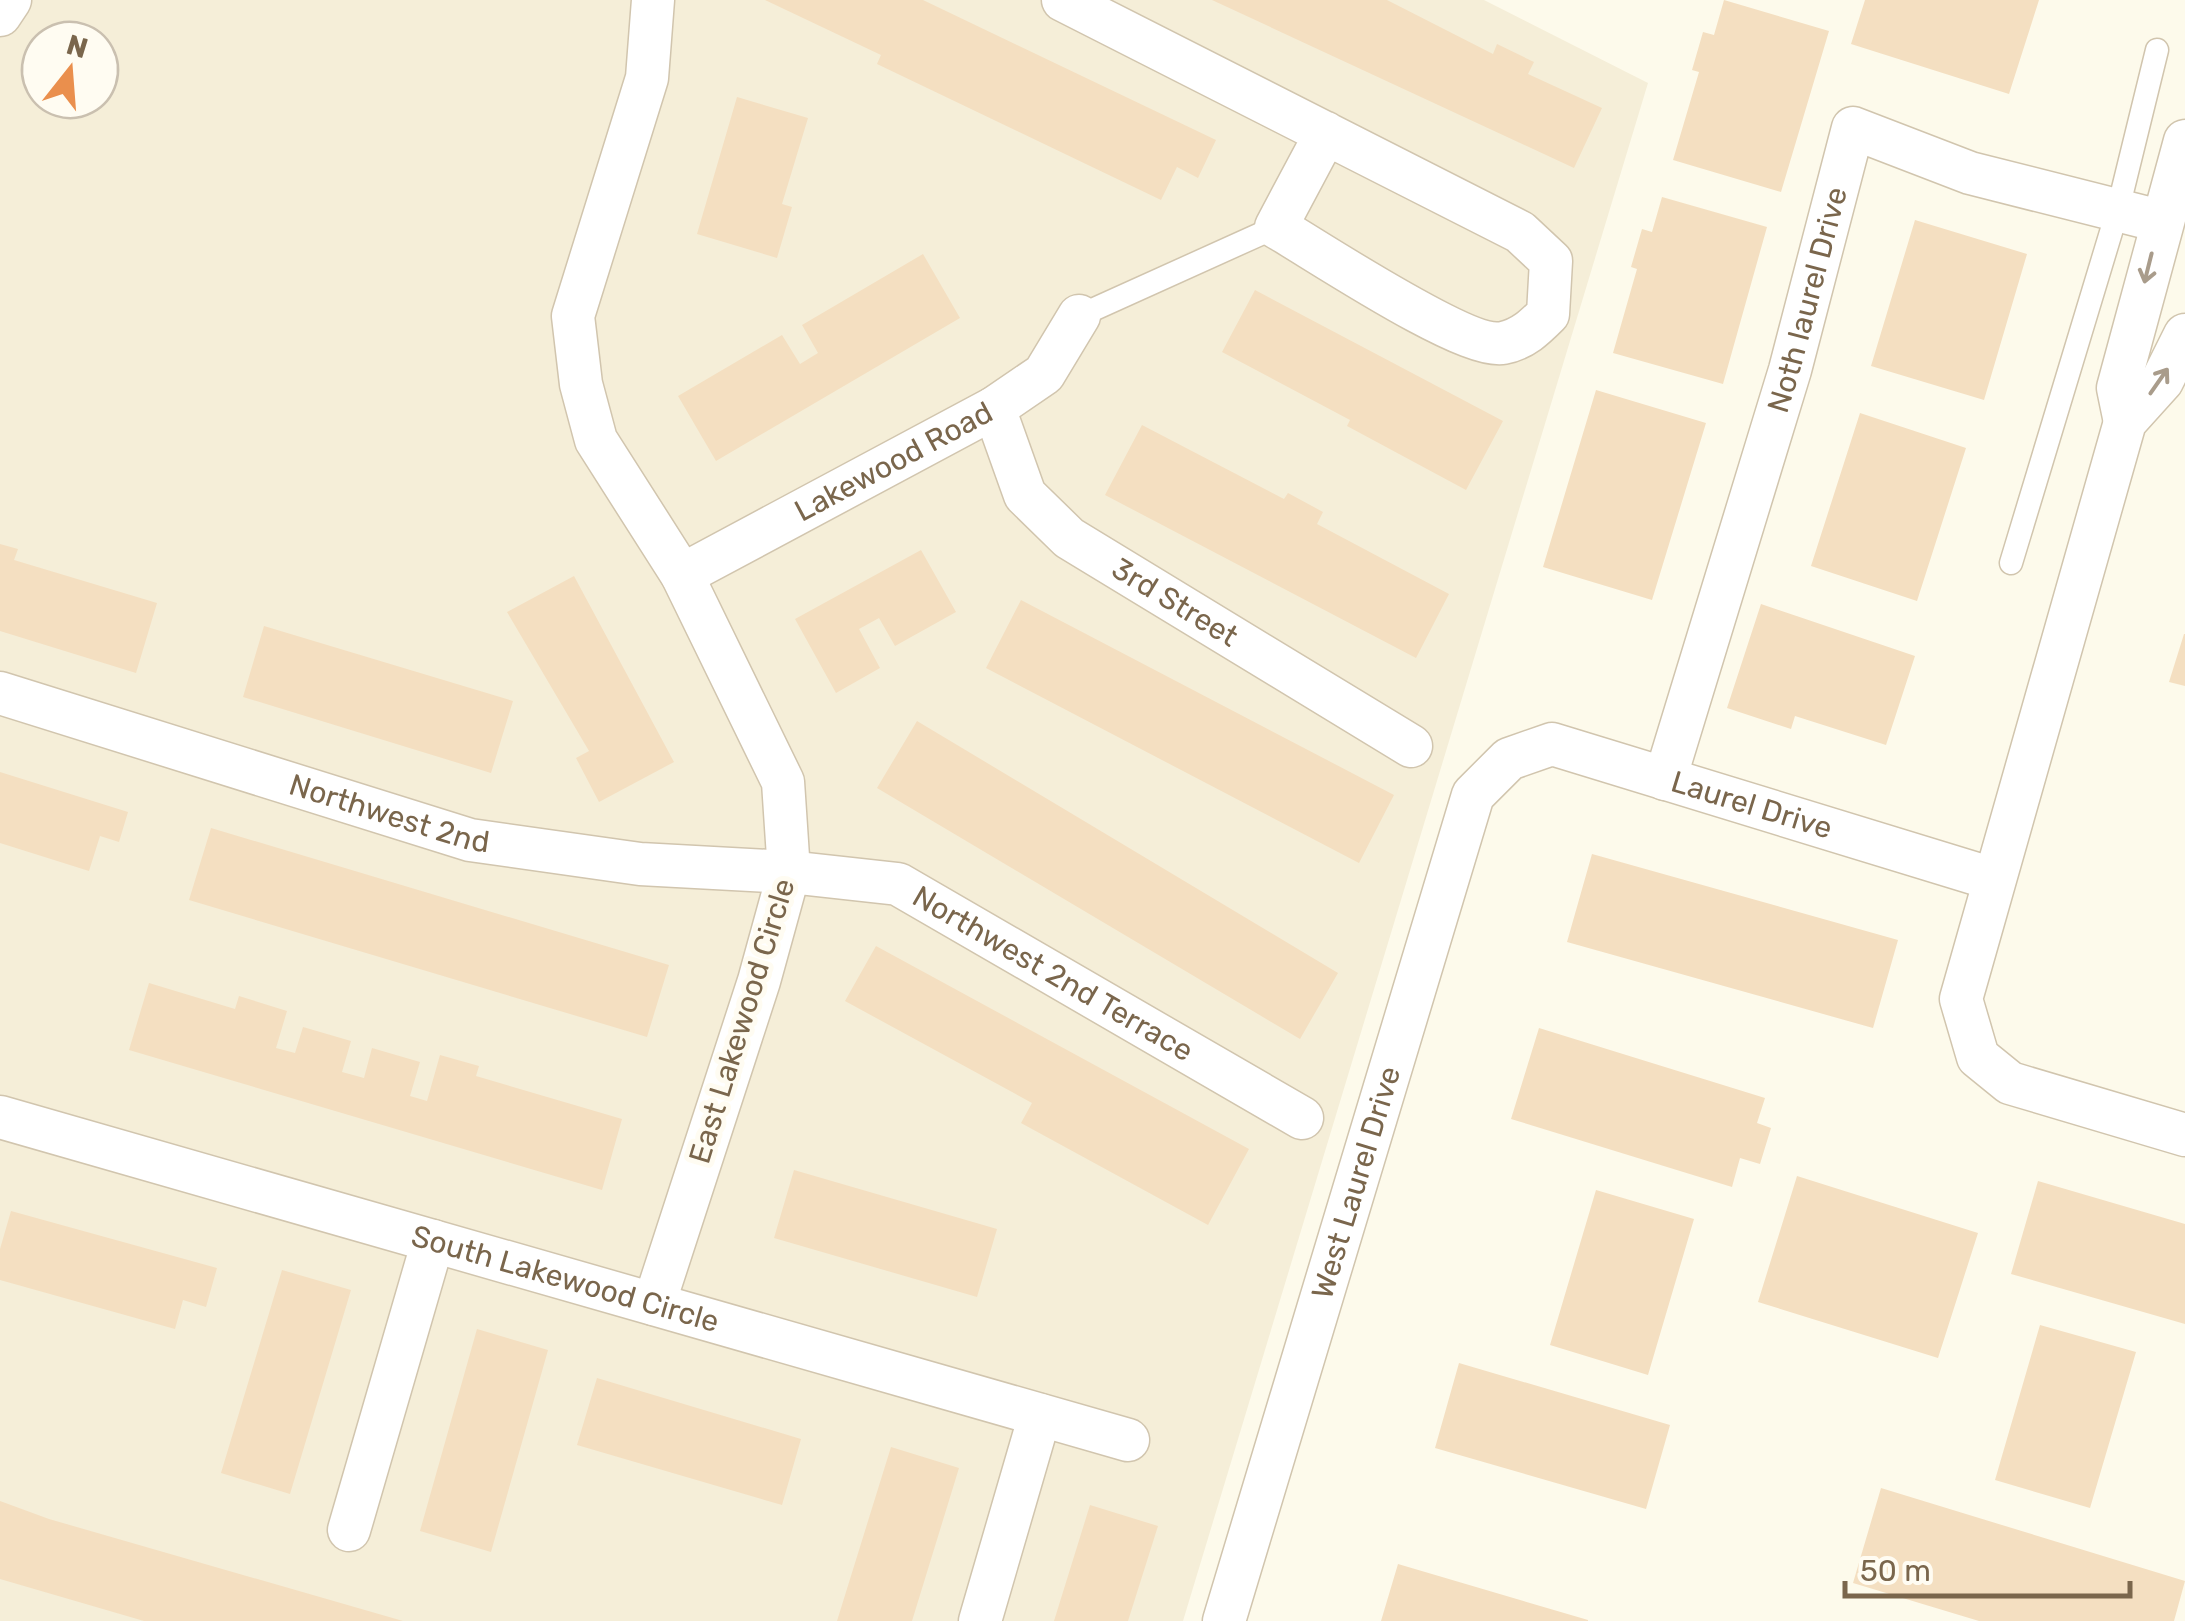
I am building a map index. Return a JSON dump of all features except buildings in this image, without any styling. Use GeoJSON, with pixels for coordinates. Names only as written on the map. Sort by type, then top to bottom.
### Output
{"type":"FeatureCollection","features":[{"type":"Feature","properties":{"kind":"street"},"geometry":{"type":"LineString","coordinates":[[0,15],[10,0]]}},
{"type":"Feature","properties":{"kind":"street","name":"East Lakewood Circle"},"geometry":{"type":"LineString","coordinates":[[653,0],[647,78],[573,316],[582,384],[596,440],[682,575],[783,782],[789,872],[760,981],[654,1304]]}},
{"type":"Feature","properties":{"kind":"street"},"geometry":{"type":"LineString","coordinates":[[1063,0],[1326,133],[1520,232],[1550,261],[1548,314],[1529,333],[1500,344],[1461,335],[1276,226],[1326,133]]}},
{"type":"Feature","properties":{"kind":"street","name":"Noth laurel Drive"},"geometry":{"type":"LineString","coordinates":[[1665,779],[1790,370],[1853,128],[1970,172],[2160,221]]}},
{"type":"Feature","properties":{"kind":"street"},"geometry":{"type":"LineString","coordinates":[[2125,422],[2118,388],[2160,221],[2185,141]]}},
{"type":"Feature","properties":{"kind":"street","name":"Lakewood Road"},"geometry":{"type":"LineString","coordinates":[[682,575],[994,408],[1044,374],[1079,316]]}},
{"type":"Feature","properties":{"kind":"street"},"geometry":{"type":"LineString","coordinates":[[2185,335],[2162,381],[2125,422],[1961,999],[1978,1056],[2010,1083],[2185,1136]]}},
{"type":"Feature","properties":{"kind":"street","name":"3rd Street"},"geometry":{"type":"LineString","coordinates":[[994,408],[1025,495],[1069,538],[1411,746]]}},
{"type":"Feature","properties":{"kind":"street","name":"Northwest 2nd"},"geometry":{"type":"LineString","coordinates":[[0,694],[470,840],[640,864],[789,872]]}},
{"type":"Feature","properties":{"kind":"street","name":"Laurel Drive"},"geometry":{"type":"LineString","coordinates":[[1509,759],[1552,744],[1993,879]]}},
{"type":"Feature","properties":{"kind":"street","name":"West Laurel Drive"},"geometry":{"type":"LineString","coordinates":[[1224,1621],[1473,796],[1509,759]]}},
{"type":"Feature","properties":{"kind":"street","name":"Northwest 2nd Terrace"},"geometry":{"type":"LineString","coordinates":[[789,872],[898,884],[1302,1118]]}},
{"type":"Feature","properties":{"kind":"street","name":"South Lakewood Circle"},"geometry":{"type":"LineString","coordinates":[[0,1117],[1128,1440]]}},
{"type":"Feature","properties":{"kind":"street"},"geometry":{"type":"LineString","coordinates":[[349,1530],[433,1241]]}},
{"type":"Feature","properties":{"kind":"street"},"geometry":{"type":"LineString","coordinates":[[980,1621],[1040,1415]]}},
{"type":"Feature","properties":{"kind":"lane"},"geometry":{"type":"LineString","coordinates":[[2011,563],[2118,209],[2157,50]]}},
{"type":"Feature","properties":{"kind":"lane"},"geometry":{"type":"LineString","coordinates":[[1079,316],[1276,226]]}},
{"type":"Feature","properties":{"kind":"shaded area"},"geometry":{"type":"Polygon","coordinates":[[[0,0],[1484,0],[1648,83],[1183,1621],[0,1621],[0,0]]]}}]}
